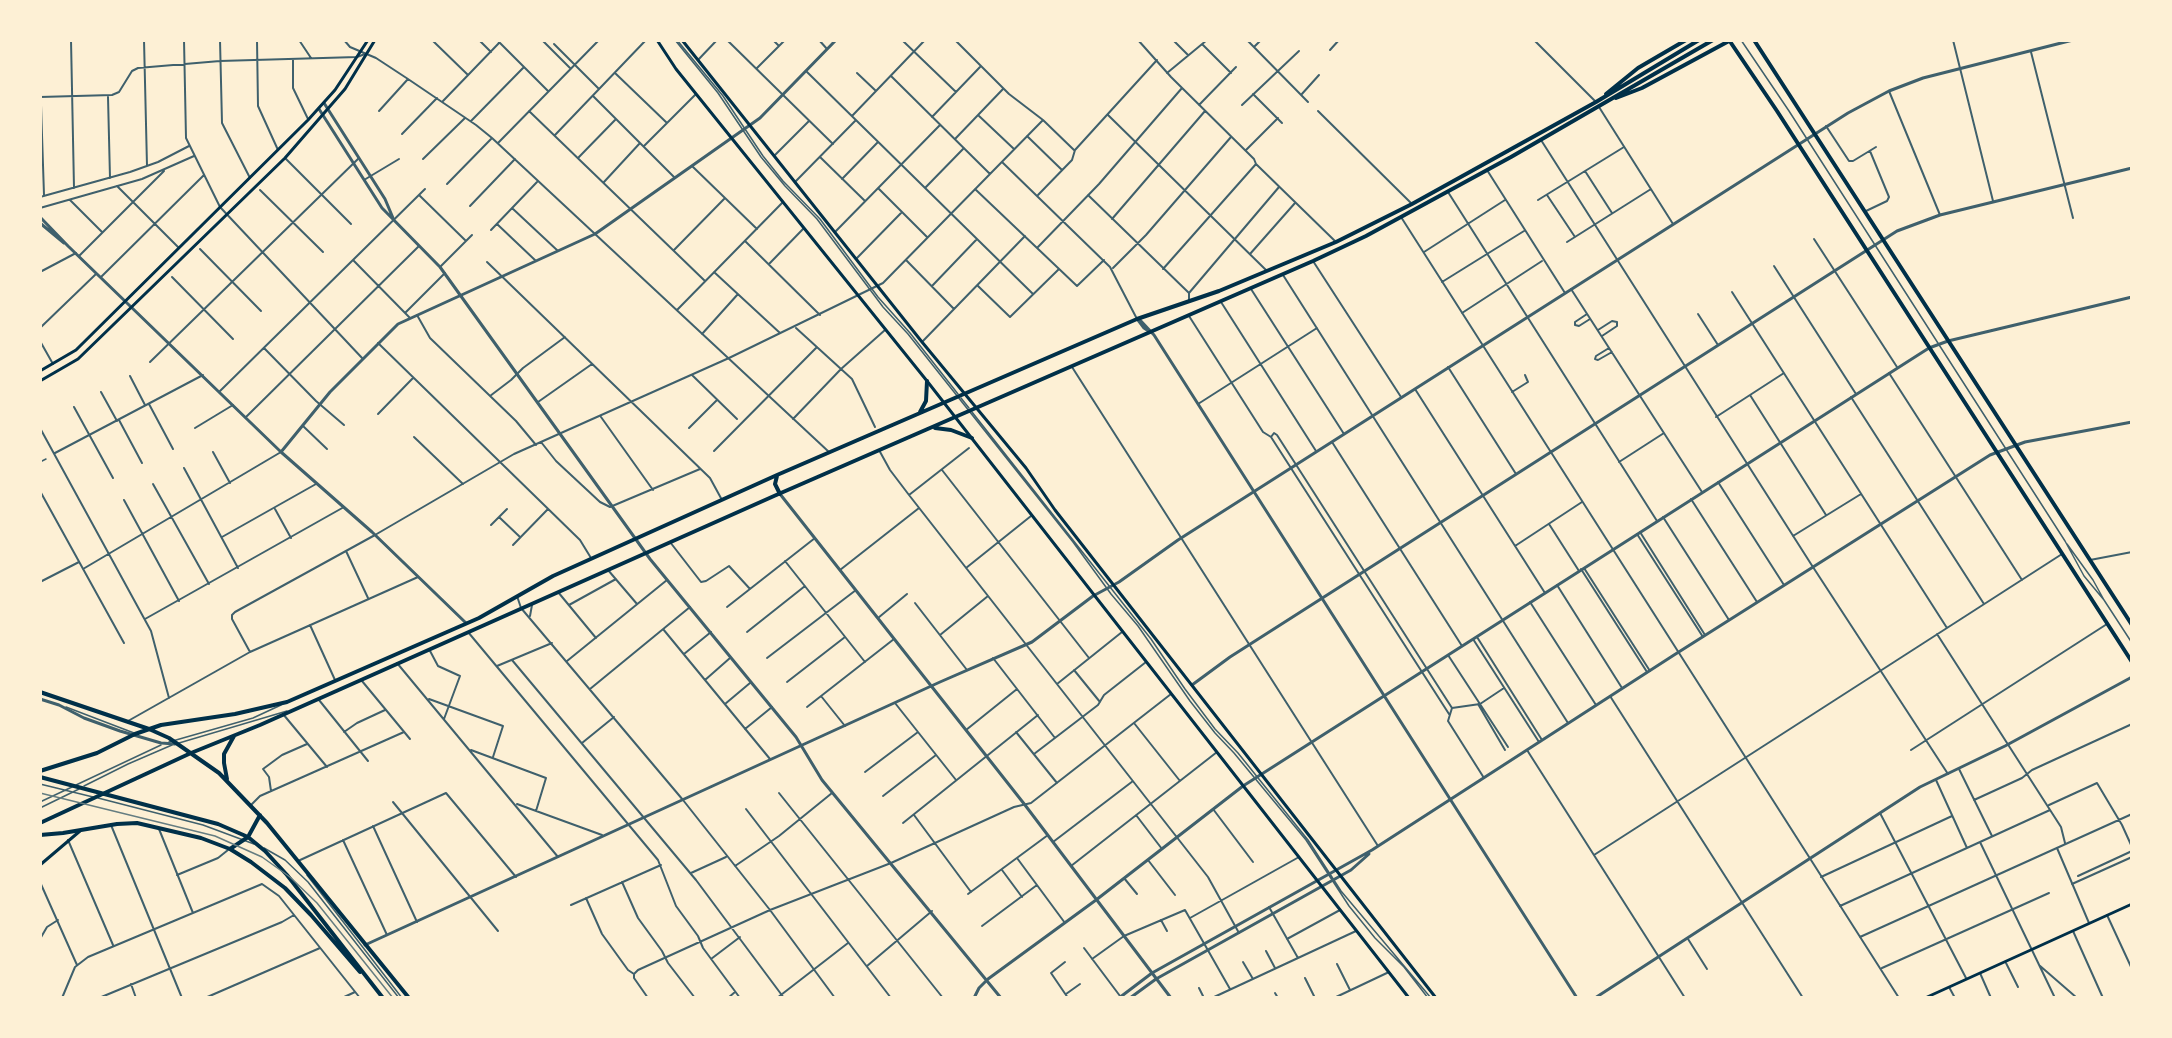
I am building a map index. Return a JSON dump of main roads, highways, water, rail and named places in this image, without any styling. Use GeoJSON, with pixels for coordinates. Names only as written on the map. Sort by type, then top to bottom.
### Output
{"type":"FeatureCollection","features":[{"type":"Feature","properties":{"kind":"main road"},"geometry":{"type":"LineString","coordinates":[[40,371],[76,350],[319,109],[368,40]]}},
{"type":"Feature","properties":{"kind":"main road"},"geometry":{"type":"LineString","coordinates":[[40,381],[73,362],[285,158],[350,83],[375,40]]}},
{"type":"Feature","properties":{"kind":"main road"},"geometry":{"type":"LineString","coordinates":[[657,40],[671,63],[972,438],[1409,998]]}},
{"type":"Feature","properties":{"kind":"main road"},"geometry":{"type":"LineString","coordinates":[[682,40],[922,342],[1030,472],[1055,510],[1436,998]]}},
{"type":"Feature","properties":{"kind":"main road"},"geometry":{"type":"LineString","coordinates":[[1601,99],[1638,68],[1686,40]]}},
{"type":"Feature","properties":{"kind":"main road"},"geometry":{"type":"LineString","coordinates":[[40,771],[98,753],[149,729],[172,723],[247,712],[287,702],[466,623],[539,583],[591,558],[777,475],[1137,319],[1219,291],[1336,242],[1412,204],[1596,102],[1699,40]]}},
{"type":"Feature","properties":{"kind":"main road"},"geometry":{"type":"LineString","coordinates":[[40,823],[191,753],[1313,261],[1448,192],[1599,108],[1713,40]]}},
{"type":"Feature","properties":{"kind":"main road"},"geometry":{"type":"LineString","coordinates":[[1754,40],[2131,622]]}},
{"type":"Feature","properties":{"kind":"main road"},"geometry":{"type":"LineString","coordinates":[[1612,99],[1642,88],[1729,41],[1798,144],[2132,662]]}},
{"type":"Feature","properties":{"kind":"main road"},"geometry":{"type":"LineString","coordinates":[[920,413],[926,401],[927,381]]}},
{"type":"Feature","properties":{"kind":"main road"},"geometry":{"type":"LineString","coordinates":[[931,428],[951,430],[972,438]]}},
{"type":"Feature","properties":{"kind":"main road"},"geometry":{"type":"LineString","coordinates":[[777,475],[775,484],[780,494]]}},
{"type":"Feature","properties":{"kind":"main road"},"geometry":{"type":"LineString","coordinates":[[40,692],[149,729],[191,753],[227,780],[260,815],[409,998]]}},
{"type":"Feature","properties":{"kind":"main road"},"geometry":{"type":"LineString","coordinates":[[227,780],[224,754],[235,735]]}},
{"type":"Feature","properties":{"kind":"main road"},"geometry":{"type":"LineString","coordinates":[[40,777],[226,826],[259,846],[292,881],[383,998]]}},
{"type":"Feature","properties":{"kind":"main road"},"geometry":{"type":"LineString","coordinates":[[230,849],[246,839],[260,815]]}},
{"type":"Feature","properties":{"kind":"main road"},"geometry":{"type":"LineString","coordinates":[[40,835],[131,823],[158,826],[230,849],[285,888],[371,983]]}},
{"type":"Feature","properties":{"kind":"main road"},"geometry":{"type":"LineString","coordinates":[[40,865],[81,830]]}},
{"type":"Feature","properties":{"kind":"main road"},"geometry":{"type":"LineString","coordinates":[[1926,998],[2132,904]]}},
{"type":"Feature","properties":{"kind":"railway"},"geometry":{"type":"LineString","coordinates":[[40,793],[215,836],[262,857],[290,877],[317,903],[393,998]]}}]}
